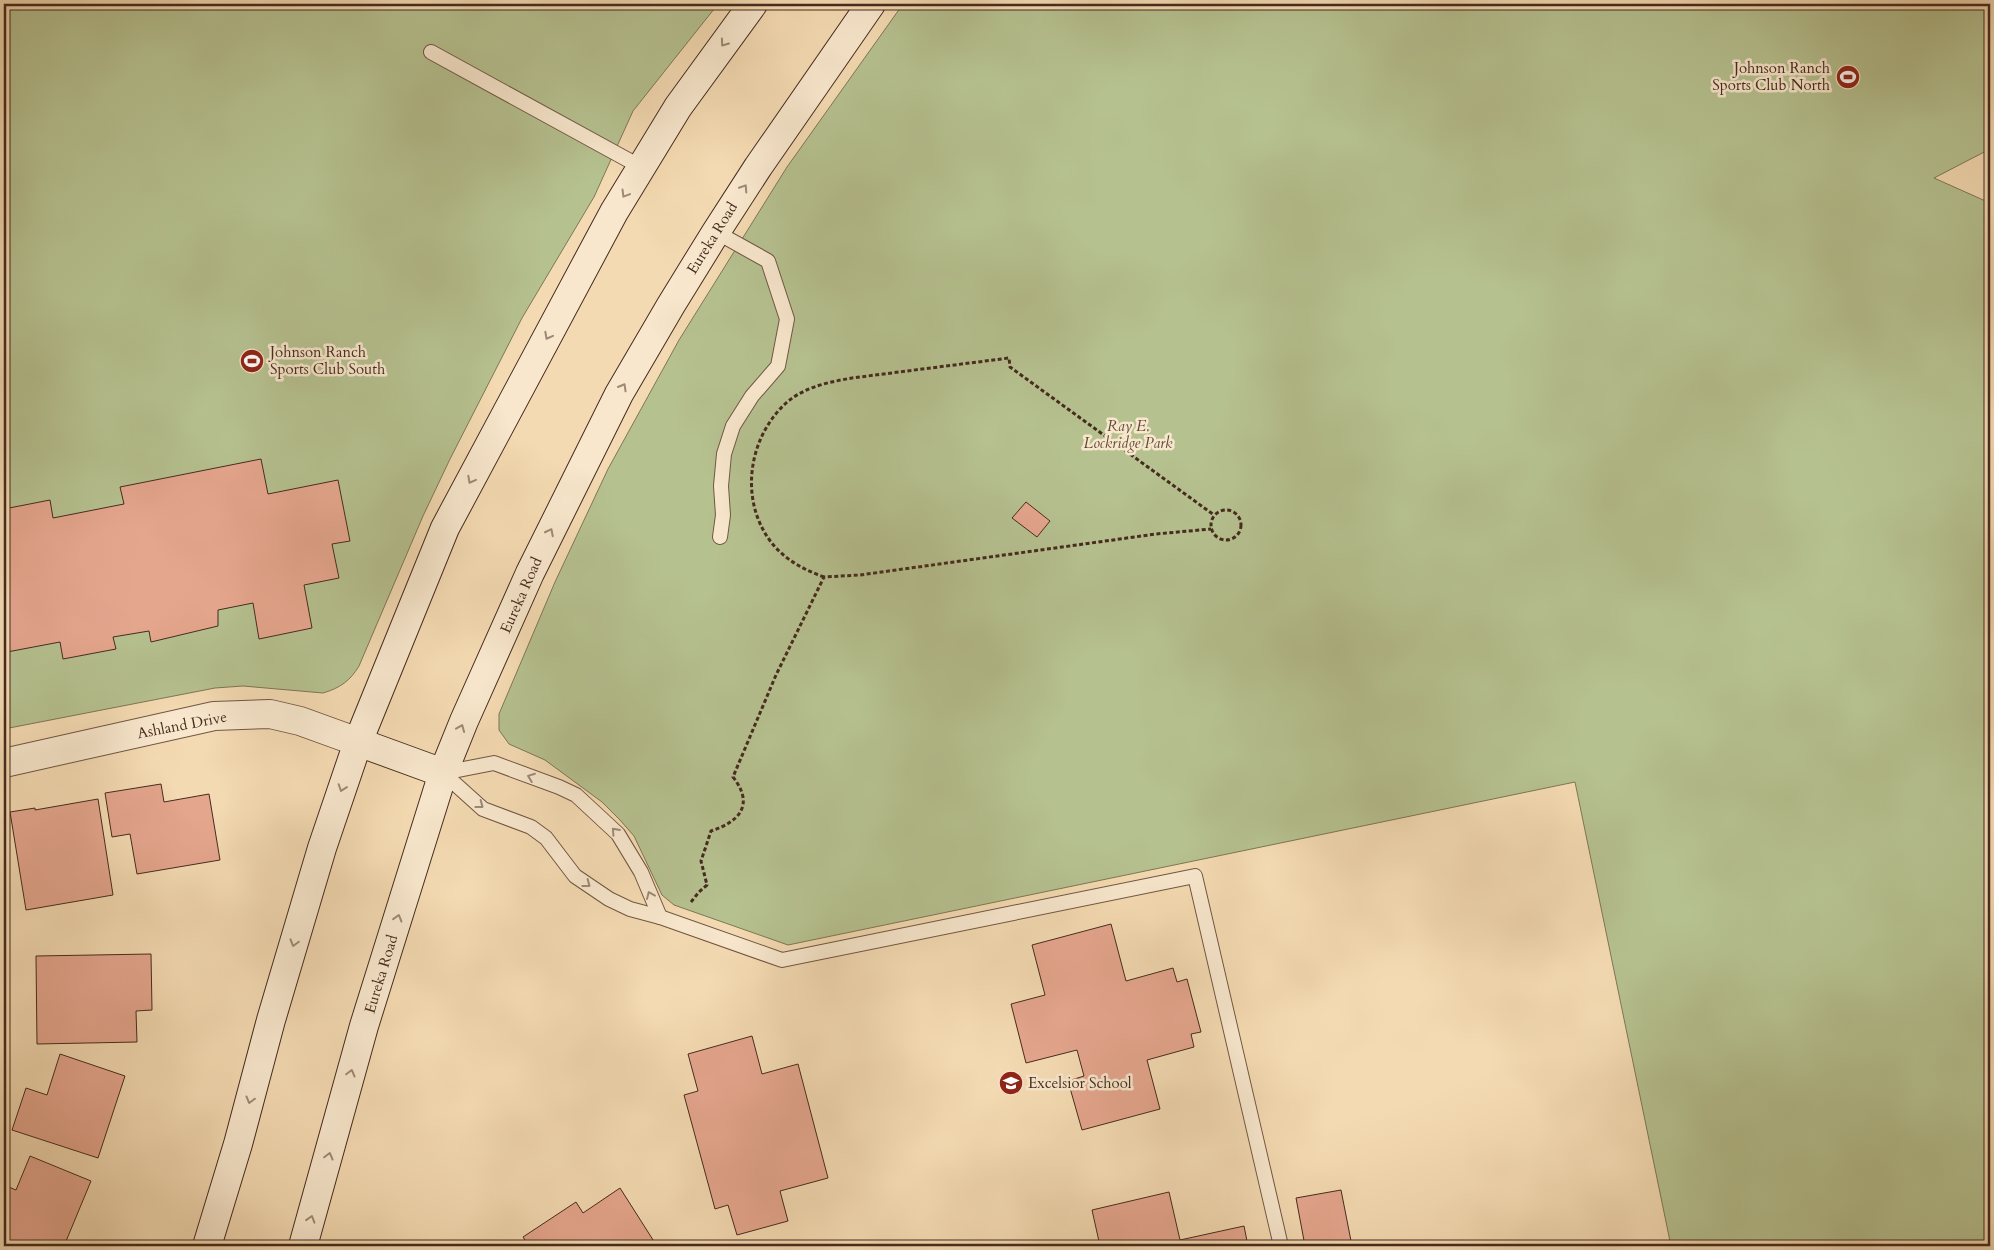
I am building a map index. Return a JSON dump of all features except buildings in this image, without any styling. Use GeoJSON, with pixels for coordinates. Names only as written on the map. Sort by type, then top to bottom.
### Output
{"type":"FeatureCollection","features":[{"type":"Feature","properties":{"kind":"main road"},"geometry":{"type":"LineString","coordinates":[[206,1246],[238,1144],[271,1020],[322,848],[358,742],[445,528],[614,212],[678,107],[752,4]]}},
{"type":"Feature","properties":{"kind":"main road","name":"Eureka Road"},"geometry":{"type":"LineString","coordinates":[[303,1246],[364,1026],[443,773],[530,573],[620,394],[716,232],[810,90],[871,4]]}},
{"type":"Feature","properties":{"kind":"main road","name":"Ashland Drive"},"geometry":{"type":"LineString","coordinates":[[4,763],[214,716],[270,714],[300,720],[443,773]]}},
{"type":"Feature","properties":{"kind":"lane"},"geometry":{"type":"LineString","coordinates":[[431,52],[641,167]]}},
{"type":"Feature","properties":{"kind":"lane"},"geometry":{"type":"LineString","coordinates":[[716,232],[768,261],[786,319],[778,366],[752,396],[733,426],[724,454],[721,486],[723,515],[720,537]]}},
{"type":"Feature","properties":{"kind":"lane"},"geometry":{"type":"LineString","coordinates":[[443,773],[494,763],[576,795],[618,834],[641,872],[660,917]]}},
{"type":"Feature","properties":{"kind":"lane"},"geometry":{"type":"LineString","coordinates":[[443,773],[483,809],[531,827],[546,838],[575,876],[594,890],[630,909],[660,917],[782,960],[1195,876],[1281,1246]]}},
{"type":"Feature","properties":{"kind":"path"},"geometry":{"type":"LineString","coordinates":[[1211,529],[1156,534],[853,576],[824,577],[809,572],[787,558],[771,542],[759,521],[753,500],[751,474],[756,448],[768,422],[786,402],[808,390],[831,382],[852,378],[1009,358],[1010,366],[1214,515]]}},
{"type":"Feature","properties":{"kind":"path"},"geometry":{"type":"LineString","coordinates":[[1224,510],[1234,513],[1240,521],[1240,530],[1234,538],[1225,540],[1216,537],[1211,529],[1214,515],[1224,510]]}},
{"type":"Feature","properties":{"kind":"path"},"geometry":{"type":"LineString","coordinates":[[690,904],[707,885],[700,861],[711,831],[733,821],[740,814],[743,794],[740,786],[733,778],[776,675],[824,577]]}},
{"type":"Feature","properties":{"kind":"green space","name":"Johnson Ranch Sports Club South"},"geometry":{"type":"Polygon","coordinates":[[[4,4],[718,4],[633,111],[594,197],[522,318],[450,459],[423,516],[359,666],[348,680],[335,689],[323,693],[243,686],[215,688],[4,729],[4,4]]]}},
{"type":"Feature","properties":{"kind":"green space","name":"Ray E. Lockridge Park"},"geometry":{"type":"Polygon","coordinates":[[[903,4],[1990,4],[1990,149],[1934,178],[1990,203],[1990,1246],[1671,1246],[1575,782],[788,945],[674,905],[662,895],[634,836],[602,802],[545,760],[509,744],[499,730],[499,714],[555,582],[608,469],[679,340],[787,167],[903,4]]]}},
{"type":"Feature","properties":{"kind":"place","name":"Johnson Ranch Sports Club North"},"geometry":{"type":"Point","coordinates":[1848,77]}},
{"type":"Feature","properties":{"kind":"place","name":"Johnson Ranch Sports Club South"},"geometry":{"type":"Point","coordinates":[252,361]}},
{"type":"Feature","properties":{"kind":"place","name":"Excelsior School"},"geometry":{"type":"Point","coordinates":[1011,1083]}}]}
